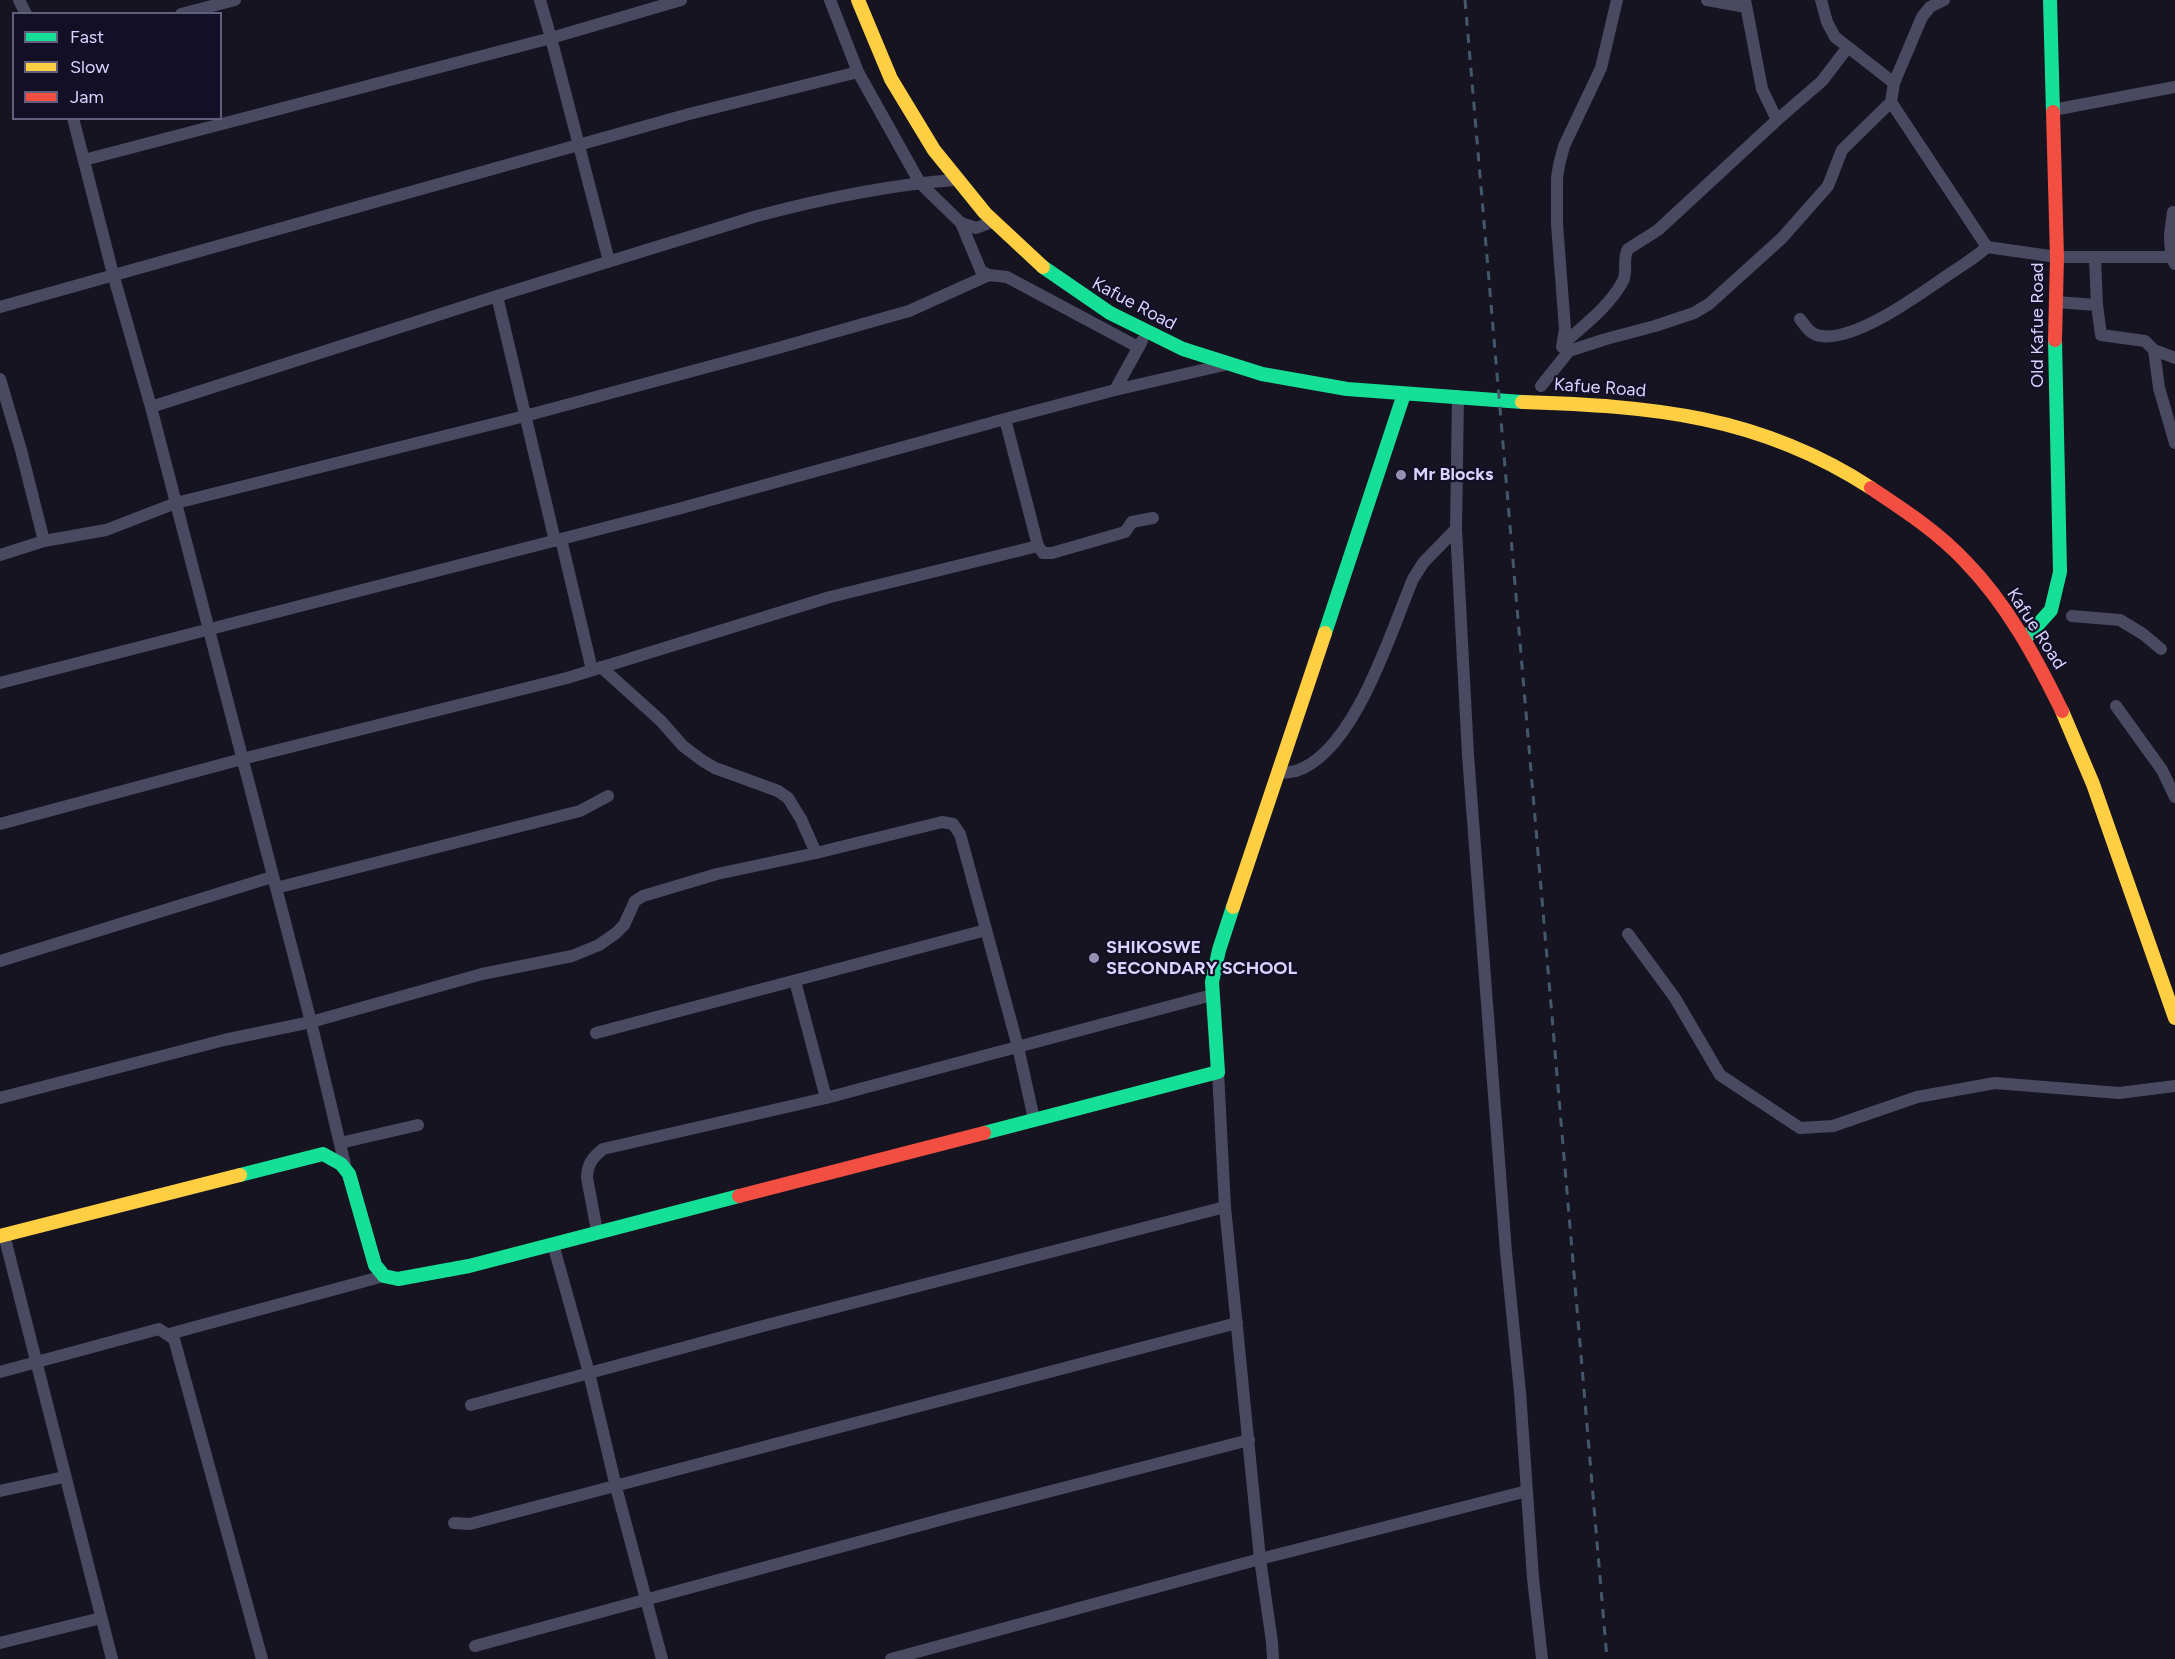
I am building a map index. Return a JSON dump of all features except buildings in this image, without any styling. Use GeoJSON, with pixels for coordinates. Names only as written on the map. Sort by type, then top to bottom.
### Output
{"type":"FeatureCollection","features":[{"type":"Feature","properties":{"kind":"main road","name":"Kafue Road"},"geometry":{"type":"LineString","coordinates":[[858,0],[887,74],[918,127],[954,180],[992,222],[1030,257],[1072,290],[1148,334],[1228,364],[1294,382],[1404,394],[1673,412],[1741,429],[1820,459],[1885,496],[1971,567],[2007,611],[2050,683],[2072,732],[2175,1018]]}},
{"type":"Feature","properties":{"kind":"main road","name":"Old Kafue Road"},"geometry":{"type":"LineString","coordinates":[[2025,639],[2050,610],[2060,572],[2055,356],[2057,257],[2050,0]]}},
{"type":"Feature","properties":{"kind":"main road"},"geometry":{"type":"LineString","coordinates":[[2,1235],[323,1154],[334,1158],[346,1169],[351,1179],[375,1265],[384,1276],[398,1279],[469,1266],[1218,1072],[1212,995],[1219,950],[1404,394]]}},
{"type":"Feature","properties":{"kind":"street"},"geometry":{"type":"LineString","coordinates":[[189,12],[235,0]]}},
{"type":"Feature","properties":{"kind":"street"},"geometry":{"type":"LineString","coordinates":[[540,0],[609,261]]}},
{"type":"Feature","properties":{"kind":"street"},"geometry":{"type":"LineString","coordinates":[[84,160],[551,38],[681,0]]}},
{"type":"Feature","properties":{"kind":"street"},"geometry":{"type":"LineString","coordinates":[[830,0],[858,72],[920,183],[961,223],[981,271],[989,275],[1007,277],[1138,347]]}},
{"type":"Feature","properties":{"kind":"street"},"geometry":{"type":"LineString","coordinates":[[1563,344],[1565,329],[1557,224],[1558,165],[1564,147],[1601,68],[1617,0]]}},
{"type":"Feature","properties":{"kind":"street"},"geometry":{"type":"LineString","coordinates":[[1707,0],[1745,4],[1762,89],[1777,120]]}},
{"type":"Feature","properties":{"kind":"street"},"geometry":{"type":"LineString","coordinates":[[1821,0],[1831,30],[1848,47],[1894,83]]}},
{"type":"Feature","properties":{"kind":"street"},"geometry":{"type":"LineString","coordinates":[[1530,401],[1569,351],[1694,313],[1709,303],[1782,238],[1828,186],[1842,150],[1891,102],[1894,83],[1922,16],[1930,7],[1944,0]]}},
{"type":"Feature","properties":{"kind":"street"},"geometry":{"type":"LineString","coordinates":[[1541,386],[1563,344],[1608,303],[1622,282],[1628,249],[1658,230],[1822,81],[1848,47]]}},
{"type":"Feature","properties":{"kind":"street"},"geometry":{"type":"LineString","coordinates":[[0,307],[578,144],[858,72]]}},
{"type":"Feature","properties":{"kind":"street"},"geometry":{"type":"LineString","coordinates":[[2053,110],[2175,87]]}},
{"type":"Feature","properties":{"kind":"street"},"geometry":{"type":"LineString","coordinates":[[1891,102],[1987,247]]}},
{"type":"Feature","properties":{"kind":"street"},"geometry":{"type":"LineString","coordinates":[[74,120],[113,274],[152,407],[311,1022],[346,1169]]}},
{"type":"Feature","properties":{"kind":"street"},"geometry":{"type":"LineString","coordinates":[[152,407],[497,296],[757,216],[801,204],[920,183],[954,180]]}},
{"type":"Feature","properties":{"kind":"street"},"geometry":{"type":"LineString","coordinates":[[1800,319],[1809,331],[1819,336],[1833,337],[1848,333],[1917,297],[1987,247],[2057,257],[2173,260],[2170,234],[2173,213]]}},
{"type":"Feature","properties":{"kind":"street"},"geometry":{"type":"LineString","coordinates":[[961,223],[976,228],[992,222]]}},
{"type":"Feature","properties":{"kind":"street"},"geometry":{"type":"LineString","coordinates":[[2095,258],[2101,335],[2145,341],[2154,350],[2175,358]]}},
{"type":"Feature","properties":{"kind":"street"},"geometry":{"type":"LineString","coordinates":[[0,555],[44,541],[106,530],[176,503],[525,416],[909,311],[989,275]]}},
{"type":"Feature","properties":{"kind":"street"},"geometry":{"type":"LineString","coordinates":[[497,296],[525,416],[558,540],[596,668],[661,721],[683,746],[703,761],[715,768],[778,791],[788,798],[801,819],[816,853]]}},
{"type":"Feature","properties":{"kind":"street"},"geometry":{"type":"LineString","coordinates":[[2056,302],[2097,305]]}},
{"type":"Feature","properties":{"kind":"street"},"geometry":{"type":"LineString","coordinates":[[1115,390],[1138,347],[1148,334]]}},
{"type":"Feature","properties":{"kind":"street"},"geometry":{"type":"LineString","coordinates":[[2154,350],[2159,388],[2175,443]]}},
{"type":"Feature","properties":{"kind":"street"},"geometry":{"type":"LineString","coordinates":[[0,683],[558,540],[1115,390],[1228,364]]}},
{"type":"Feature","properties":{"kind":"street"},"geometry":{"type":"LineString","coordinates":[[0,380],[44,541]]}},
{"type":"Feature","properties":{"kind":"street"},"geometry":{"type":"LineString","coordinates":[[1458,396],[1456,529],[1467,755],[1533,1578],[1542,1659]]}},
{"type":"Feature","properties":{"kind":"street"},"geometry":{"type":"LineString","coordinates":[[1005,419],[1038,546],[1043,552],[1052,553],[1125,532],[1132,522],[1153,518]]}},
{"type":"Feature","properties":{"kind":"street"},"geometry":{"type":"LineString","coordinates":[[1278,773],[1297,771],[1308,765],[1332,746],[1343,732],[1366,692],[1413,579],[1423,563],[1456,529]]}},
{"type":"Feature","properties":{"kind":"street"},"geometry":{"type":"LineString","coordinates":[[0,824],[596,668],[830,597],[1038,546]]}},
{"type":"Feature","properties":{"kind":"street"},"geometry":{"type":"LineString","coordinates":[[2073,616],[2120,620],[2143,634],[2161,649]]}},
{"type":"Feature","properties":{"kind":"street"},"geometry":{"type":"LineString","coordinates":[[2116,706],[2162,770],[2175,797]]}},
{"type":"Feature","properties":{"kind":"street"},"geometry":{"type":"LineString","coordinates":[[0,961],[274,883],[580,811],[608,796]]}},
{"type":"Feature","properties":{"kind":"street"},"geometry":{"type":"LineString","coordinates":[[0,1098],[224,1040],[311,1022],[431,987],[572,956],[599,945],[616,933],[624,925],[635,901],[643,896],[717,874],[816,853],[942,822],[953,824],[960,834],[1018,1047],[1034,1119]]}},
{"type":"Feature","properties":{"kind":"street"},"geometry":{"type":"LineString","coordinates":[[596,1033],[986,930]]}},
{"type":"Feature","properties":{"kind":"street"},"geometry":{"type":"LineString","coordinates":[[1628,934],[1675,998],[1720,1075],[1800,1128],[1833,1126],[1917,1097],[1995,1083],[2119,1093],[2175,1086]]}},
{"type":"Feature","properties":{"kind":"street"},"geometry":{"type":"LineString","coordinates":[[795,981],[826,1098]]}},
{"type":"Feature","properties":{"kind":"street"},"geometry":{"type":"LineString","coordinates":[[597,1231],[586,1178],[590,1162],[603,1149],[826,1098],[1212,995]]}},
{"type":"Feature","properties":{"kind":"street"},"geometry":{"type":"LineString","coordinates":[[1218,1072],[1226,1207],[1237,1323],[1260,1559],[1274,1658]]}},
{"type":"Feature","properties":{"kind":"street"},"geometry":{"type":"LineString","coordinates":[[340,1143],[418,1125]]}},
{"type":"Feature","properties":{"kind":"street"},"geometry":{"type":"LineString","coordinates":[[471,1405],[1226,1207]]}},
{"type":"Feature","properties":{"kind":"street"},"geometry":{"type":"LineString","coordinates":[[2,1235],[112,1659]]}},
{"type":"Feature","properties":{"kind":"street"},"geometry":{"type":"LineString","coordinates":[[553,1244],[589,1373],[616,1487],[662,1659]]}},
{"type":"Feature","properties":{"kind":"street"},"geometry":{"type":"LineString","coordinates":[[169,1334],[384,1276]]}},
{"type":"Feature","properties":{"kind":"street"},"geometry":{"type":"LineString","coordinates":[[454,1522],[470,1524],[616,1487],[1237,1323]]}},
{"type":"Feature","properties":{"kind":"street"},"geometry":{"type":"LineString","coordinates":[[0,1372],[159,1329],[169,1334],[177,1345],[262,1659]]}},
{"type":"Feature","properties":{"kind":"street"},"geometry":{"type":"LineString","coordinates":[[475,1646],[958,1515],[1249,1440]]}},
{"type":"Feature","properties":{"kind":"street"},"geometry":{"type":"LineString","coordinates":[[0,1491],[64,1477]]}},
{"type":"Feature","properties":{"kind":"street"},"geometry":{"type":"LineString","coordinates":[[891,1659],[1260,1559],[1527,1491]]}},
{"type":"Feature","properties":{"kind":"street"},"geometry":{"type":"LineString","coordinates":[[0,1643],[101,1618]]}},
{"type":"Feature","properties":{"kind":"railway"},"geometry":{"type":"LineString","coordinates":[[1465,0],[1607,1659]]}},
{"type":"Feature","properties":{"kind":"traffic: fast"},"geometry":{"type":"LineString","coordinates":[[2050,0],[2053,112]]}},
{"type":"Feature","properties":{"kind":"traffic: fast"},"geometry":{"type":"LineString","coordinates":[[1043,267],[1110,313],[1183,349],[1262,374],[1347,389],[1522,402]]}},
{"type":"Feature","properties":{"kind":"traffic: fast"},"geometry":{"type":"LineString","coordinates":[[2025,639],[2051,610],[2060,572],[2055,340]]}},
{"type":"Feature","properties":{"kind":"traffic: fast"},"geometry":{"type":"LineString","coordinates":[[1325,633],[1404,394]]}},
{"type":"Feature","properties":{"kind":"traffic: fast"},"geometry":{"type":"LineString","coordinates":[[984,1133],[1218,1072],[1212,982],[1219,950],[1233,907]]}},
{"type":"Feature","properties":{"kind":"traffic: fast"},"geometry":{"type":"LineString","coordinates":[[240,1175],[323,1154],[341,1164],[349,1174],[375,1265],[384,1276],[398,1279],[469,1266],[739,1196]]}},
{"type":"Feature","properties":{"kind":"traffic: slow"},"geometry":{"type":"LineString","coordinates":[[858,0],[891,79],[934,150],[985,213],[1043,267]]}},
{"type":"Feature","properties":{"kind":"traffic: slow"},"geometry":{"type":"LineString","coordinates":[[1522,402],[1615,407],[1703,419],[1787,444],[1871,488]]}},
{"type":"Feature","properties":{"kind":"traffic: slow"},"geometry":{"type":"LineString","coordinates":[[1233,907],[1325,633]]}},
{"type":"Feature","properties":{"kind":"traffic: slow"},"geometry":{"type":"LineString","coordinates":[[2062,711],[2093,784],[2175,1018]]}},
{"type":"Feature","properties":{"kind":"traffic: slow"},"geometry":{"type":"LineString","coordinates":[[0,1236],[240,1175]]}},
{"type":"Feature","properties":{"kind":"traffic: jam"},"geometry":{"type":"LineString","coordinates":[[2053,112],[2057,257],[2055,340]]}},
{"type":"Feature","properties":{"kind":"traffic: jam"},"geometry":{"type":"LineString","coordinates":[[1871,488],[1932,531],[1955,550],[1980,578],[2020,632],[2062,711]]}},
{"type":"Feature","properties":{"kind":"traffic: jam"},"geometry":{"type":"LineString","coordinates":[[739,1196],[984,1133]]}},
{"type":"Feature","properties":{"kind":"place","name":"Mr Blocks"},"geometry":{"type":"Point","coordinates":[1401,475]}},
{"type":"Feature","properties":{"kind":"place","name":"SHIKOSWE SECONDARY SCHOOL"},"geometry":{"type":"Point","coordinates":[1094,958]}}]}
